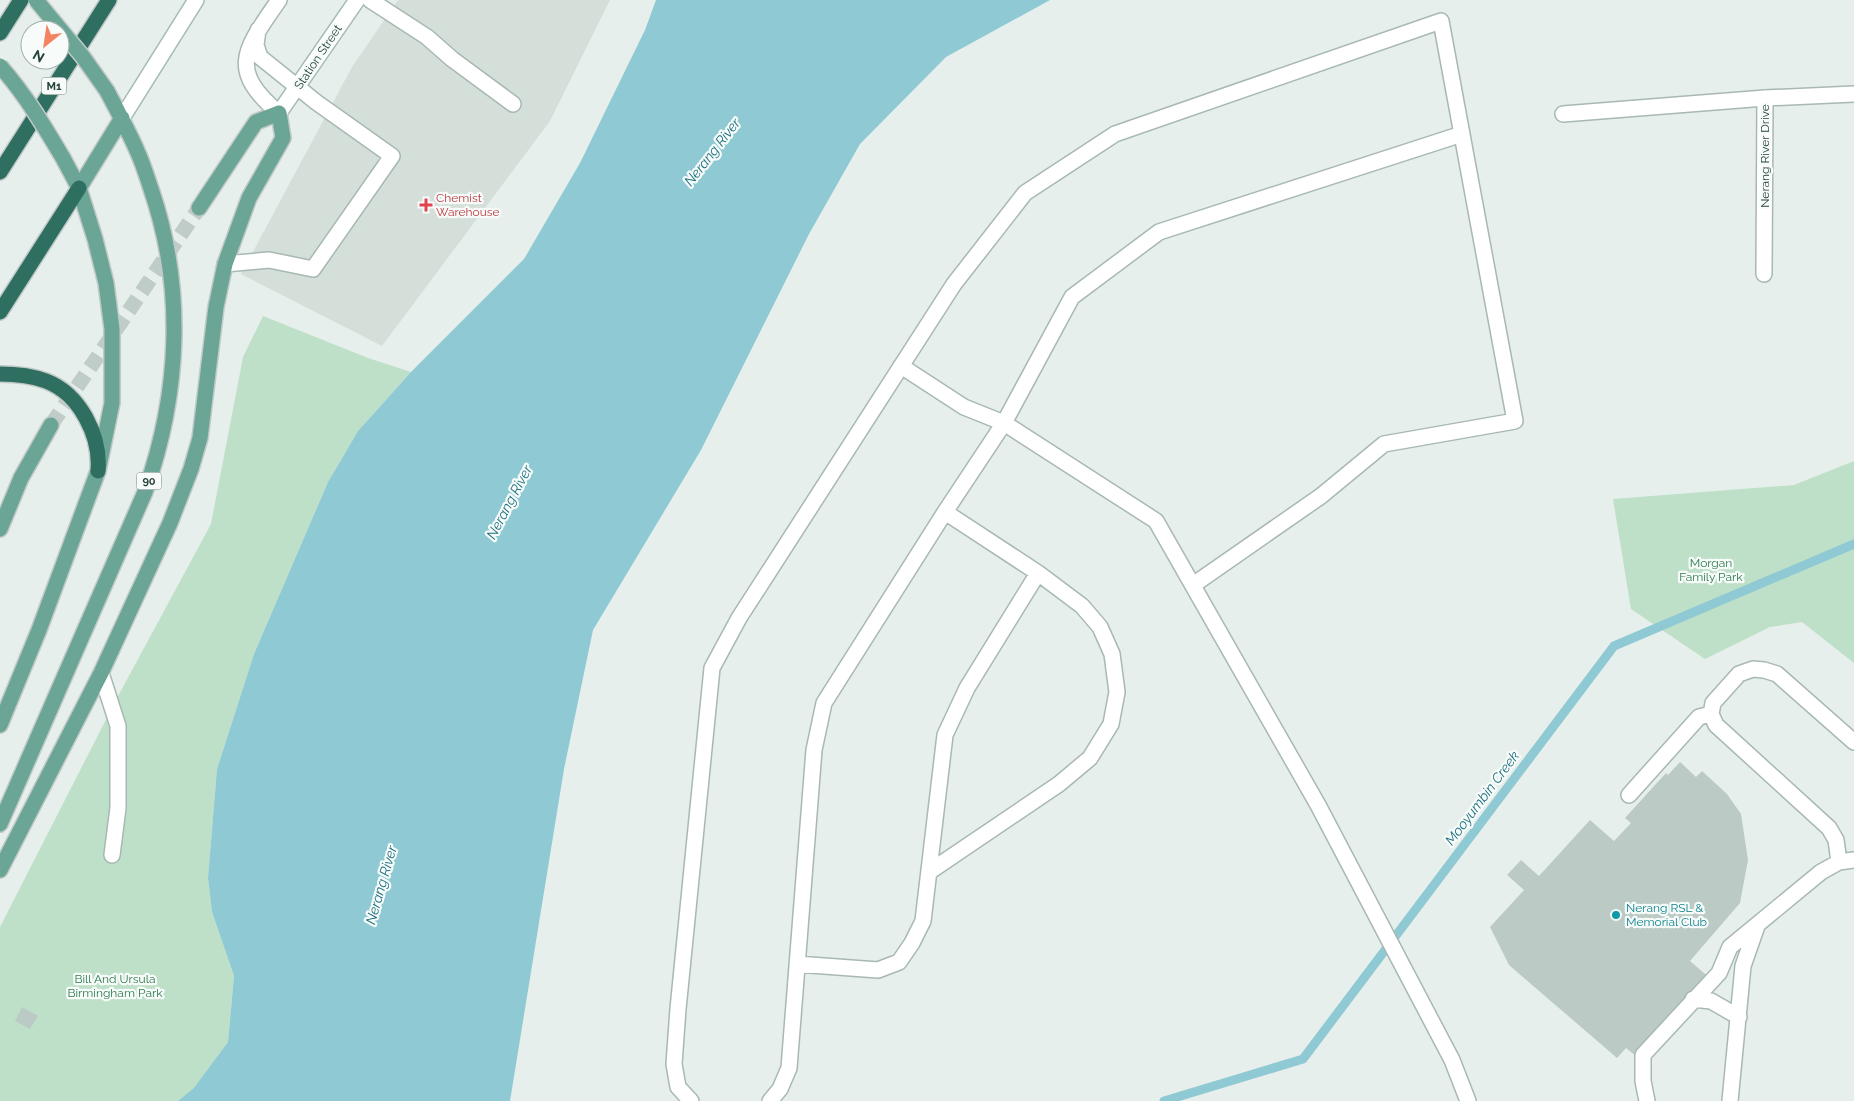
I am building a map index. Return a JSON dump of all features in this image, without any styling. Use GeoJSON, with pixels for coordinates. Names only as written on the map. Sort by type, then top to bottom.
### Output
{"type":"FeatureCollection","features":[{"type":"Feature","properties":{"kind":"highway"},"geometry":{"type":"LineString","coordinates":[[0,33],[21,0]]}},
{"type":"Feature","properties":{"kind":"highway","name":"M1"},"geometry":{"type":"LineString","coordinates":[[0,172],[109,0]]}},
{"type":"Feature","properties":{"kind":"highway"},"geometry":{"type":"LineString","coordinates":[[0,312],[78,188]]}},
{"type":"Feature","properties":{"kind":"highway"},"geometry":{"type":"LineString","coordinates":[[0,374],[23,374],[47,381],[66,393],[84,413],[97,442],[100,458],[98,471]]}},
{"type":"Feature","properties":{"kind":"main road","name":"90"},"geometry":{"type":"LineString","coordinates":[[0,824],[145,492],[156,461],[169,401],[173,369],[175,310],[167,247],[156,204],[139,154],[107,92],[83,57],[36,0]]}},
{"type":"Feature","properties":{"kind":"main road"},"geometry":{"type":"LineString","coordinates":[[0,66],[45,126],[78,188],[95,239],[106,283],[112,329],[112,403],[98,471],[39,630],[0,725]]}},
{"type":"Feature","properties":{"kind":"main road"},"geometry":{"type":"LineString","coordinates":[[0,870],[101,673],[170,523],[191,469],[200,438],[216,307],[225,264],[249,198],[283,138],[280,113],[256,122],[199,208]]}},
{"type":"Feature","properties":{"kind":"main road"},"geometry":{"type":"LineString","coordinates":[[78,188],[122,118]]}},
{"type":"Feature","properties":{"kind":"main road"},"geometry":{"type":"LineString","coordinates":[[0,529],[21,478],[51,424]]}},
{"type":"Feature","properties":{"kind":"street"},"geometry":{"type":"LineString","coordinates":[[122,118],[196,0]]}},
{"type":"Feature","properties":{"kind":"street"},"geometry":{"type":"LineString","coordinates":[[279,0],[258,30],[247,51],[246,67],[251,83],[268,103],[280,113]]}},
{"type":"Feature","properties":{"kind":"street","name":"Station Street"},"geometry":{"type":"LineString","coordinates":[[280,113],[357,0]]}},
{"type":"Feature","properties":{"kind":"street"},"geometry":{"type":"LineString","coordinates":[[370,0],[427,38],[513,104]]}},
{"type":"Feature","properties":{"kind":"street"},"geometry":{"type":"LineString","coordinates":[[691,1101],[678,1087],[674,1064],[712,668],[739,618],[954,284],[1025,193],[1115,134],[1441,21],[1515,421],[1384,444],[1321,496],[1193,585]]}},
{"type":"Feature","properties":{"kind":"street"},"geometry":{"type":"LineString","coordinates":[[225,264],[269,260],[313,269],[392,156],[297,88],[260,57],[256,45],[258,30]]}},
{"type":"Feature","properties":{"kind":"street","name":"Nerang River Drive"},"geometry":{"type":"LineString","coordinates":[[1764,274],[1765,98],[1854,94]]}},
{"type":"Feature","properties":{"kind":"street"},"geometry":{"type":"LineString","coordinates":[[1563,114],[1765,98]]}},
{"type":"Feature","properties":{"kind":"street"},"geometry":{"type":"LineString","coordinates":[[770,1101],[780,1088],[789,1068],[814,750],[824,703],[945,512],[1004,423],[1072,297],[1159,232],[1462,134]]}},
{"type":"Feature","properties":{"kind":"street"},"geometry":{"type":"LineString","coordinates":[[901,366],[964,407],[1004,423],[1156,521],[1318,805],[1452,1060],[1468,1101]]}},
{"type":"Feature","properties":{"kind":"street"},"geometry":{"type":"LineString","coordinates":[[929,872],[1059,784],[1090,758],[1111,724],[1118,692],[1112,654],[1100,627],[1082,606],[945,512]]}},
{"type":"Feature","properties":{"kind":"street"},"geometry":{"type":"LineString","coordinates":[[797,964],[878,970],[899,962],[912,943],[923,921],[945,735],[967,688],[1038,574]]}},
{"type":"Feature","properties":{"kind":"street"},"geometry":{"type":"LineString","coordinates":[[1647,1101],[1643,1081],[1643,1055],[1718,973],[1730,948],[1820,872],[1846,861],[1829,828],[1716,725],[1711,714],[1713,703],[1739,674],[1753,669],[1764,670],[1777,674],[1854,742]]}},
{"type":"Feature","properties":{"kind":"street"},"geometry":{"type":"LineString","coordinates":[[101,673],[118,726],[118,808],[112,855]]}},
{"type":"Feature","properties":{"kind":"street"},"geometry":{"type":"LineString","coordinates":[[1629,795],[1699,717],[1711,714]]}},
{"type":"Feature","properties":{"kind":"street"},"geometry":{"type":"LineString","coordinates":[[1730,1101],[1743,966],[1756,926]]}},
{"type":"Feature","properties":{"kind":"street"},"geometry":{"type":"LineString","coordinates":[[1693,999],[1711,1001],[1739,1017]]}},
{"type":"Feature","properties":{"kind":"shaded area"},"geometry":{"type":"Polygon","coordinates":[[[398,0],[610,0],[550,121],[382,346],[241,274],[352,67],[398,0]]]}},
{"type":"Feature","properties":{"kind":"green space","name":"Bill And Ursula Birmingham Park"},"geometry":{"type":"Polygon","coordinates":[[[263,316],[368,358],[411,372],[358,431],[328,482],[254,654],[217,769],[208,878],[212,912],[234,976],[228,1042],[194,1089],[178,1101],[0,1101],[0,927],[117,698],[211,524],[243,357],[263,316]]]}},
{"type":"Feature","properties":{"kind":"green space","name":"Morgan Family Park"},"geometry":{"type":"Polygon","coordinates":[[[1854,461],[1854,663],[1802,622],[1770,627],[1705,659],[1631,609],[1613,499],[1794,485],[1854,461]]]}},
{"type":"Feature","properties":{"kind":"water","name":"Nerang River"},"geometry":{"type":"Polygon","coordinates":[[[656,0],[1050,0],[946,57],[860,144],[809,234],[701,450],[593,630],[564,769],[510,1101],[178,1101],[194,1088],[228,1042],[234,976],[212,912],[208,878],[217,769],[254,654],[328,482],[358,431],[411,372],[524,259],[580,163],[645,30],[656,0]]]}},
{"type":"Feature","properties":{"kind":"building","name":"Nerang RSL & Memorial Club"},"geometry":{"type":"Polygon","coordinates":[[[1680,762],[1696,777],[1702,771],[1727,794],[1741,814],[1748,860],[1740,903],[1690,961],[1711,979],[1641,1060],[1626,1048],[1617,1058],[1509,965],[1490,927],[1524,890],[1507,875],[1521,860],[1539,876],[1590,820],[1614,841],[1631,823],[1625,818],[1666,773],[1668,775],[1680,762]]]}},
{"type":"Feature","properties":{"kind":"building"},"geometry":{"type":"Polygon","coordinates":[[[22,1007],[38,1016],[30,1029],[15,1021],[22,1007]]]}},
{"type":"Feature","properties":{"kind":"waterway","name":"Mooyumbin Creek"},"geometry":{"type":"LineString","coordinates":[[1164,1101],[1303,1059],[1614,646],[1854,544]]}},
{"type":"Feature","properties":{"kind":"tunnel"},"geometry":{"type":"LineString","coordinates":[[51,425],[199,208]]}},
{"type":"Feature","properties":{"kind":"place","name":"Chemist Warehouse"},"geometry":{"type":"Point","coordinates":[426,205]}},
{"type":"Feature","properties":{"kind":"place","name":"Nerang RSL & Memorial Club"},"geometry":{"type":"Point","coordinates":[1616,915]}}]}
